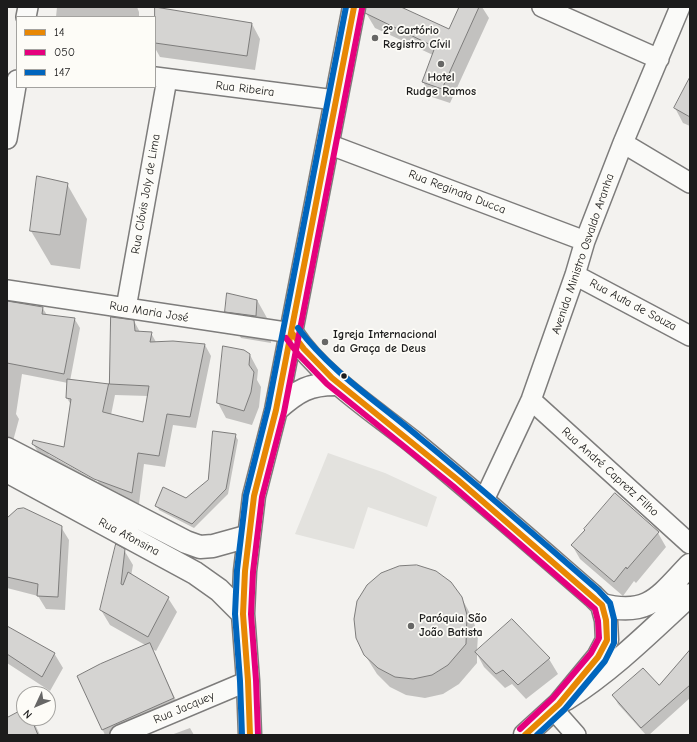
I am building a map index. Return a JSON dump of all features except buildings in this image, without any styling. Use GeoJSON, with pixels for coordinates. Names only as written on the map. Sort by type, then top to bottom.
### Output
{"type":"FeatureCollection","features":[{"type":"Feature","properties":{"kind":"main road"},"geometry":{"type":"LineString","coordinates":[[250,735],[243,614],[244,571],[254,496],[276,410],[292,333],[335,100],[354,7]]}},
{"type":"Feature","properties":{"kind":"main road"},"geometry":{"type":"LineString","coordinates":[[292,333],[309,356],[339,384],[484,500],[602,605],[616,609],[628,609],[645,606],[656,599],[690,565]]}},
{"type":"Feature","properties":{"kind":"main road"},"geometry":{"type":"LineString","coordinates":[[276,410],[288,400],[312,386],[324,383],[339,384]]}},
{"type":"Feature","properties":{"kind":"main road","name":"Rua Afonsina"},"geometry":{"type":"LineString","coordinates":[[7,449],[200,547],[214,546],[249,536]]}},
{"type":"Feature","properties":{"kind":"main road","name":"Rua Afonsina"},"geometry":{"type":"LineString","coordinates":[[7,471],[195,573],[219,590],[243,614]]}},
{"type":"Feature","properties":{"kind":"main road"},"geometry":{"type":"LineString","coordinates":[[525,735],[556,707],[598,677],[639,642],[690,594]]}},
{"type":"Feature","properties":{"kind":"main road"},"geometry":{"type":"LineString","coordinates":[[556,707],[598,657],[606,640],[606,620],[602,605]]}},
{"type":"Feature","properties":{"kind":"street"},"geometry":{"type":"LineString","coordinates":[[542,7],[658,59]]}},
{"type":"Feature","properties":{"kind":"street","name":"Avenida Ministro Osvaldo Aranha"},"geometry":{"type":"LineString","coordinates":[[484,500],[531,400],[575,275],[585,241],[623,143],[680,7]]}},
{"type":"Feature","properties":{"kind":"street","name":"Rua Ribeira"},"geometry":{"type":"LineString","coordinates":[[161,78],[335,100]]}},
{"type":"Feature","properties":{"kind":"street","name":"Rua Clóvis Joly de Lima"},"geometry":{"type":"LineString","coordinates":[[126,308],[161,78]]}},
{"type":"Feature","properties":{"kind":"street"},"geometry":{"type":"LineString","coordinates":[[7,139],[16,86]]}},
{"type":"Feature","properties":{"kind":"street"},"geometry":{"type":"LineString","coordinates":[[623,143],[690,183]]}},
{"type":"Feature","properties":{"kind":"street","name":"Rua Reginata Ducca"},"geometry":{"type":"LineString","coordinates":[[328,144],[585,241]]}},
{"type":"Feature","properties":{"kind":"street","name":"Rua Auta de Souza"},"geometry":{"type":"LineString","coordinates":[[575,275],[690,336]]}},
{"type":"Feature","properties":{"kind":"street","name":"Rua Maria José"},"geometry":{"type":"LineString","coordinates":[[7,290],[292,333]]}},
{"type":"Feature","properties":{"kind":"street","name":"Rua André Capretz Filho"},"geometry":{"type":"LineString","coordinates":[[531,400],[690,544]]}},
{"type":"Feature","properties":{"kind":"street","name":"Rua Jacquey"},"geometry":{"type":"LineString","coordinates":[[120,735],[248,681]]}},
{"type":"Feature","properties":{"kind":"street"},"geometry":{"type":"LineString","coordinates":[[556,707],[576,735]]}},
{"type":"Feature","properties":{"kind":"shaded area"},"geometry":{"type":"Polygon","coordinates":[[[328,453],[385,473],[437,497],[427,527],[368,507],[354,549],[295,534],[328,453]]]}},
{"type":"Feature","properties":{"kind":"transit line","name":"147"},"geometry":{"type":"LineString","coordinates":[[242,735],[235,614],[237,570],[246,495],[268,408],[346,7]]}},
{"type":"Feature","properties":{"kind":"transit line","name":"14"},"geometry":{"type":"LineString","coordinates":[[250,735],[243,614],[245,571],[254,496],[276,410],[354,7]]}},
{"type":"Feature","properties":{"kind":"transit line","name":"050"},"geometry":{"type":"LineString","coordinates":[[258,735],[251,614],[253,572],[262,497],[284,412],[362,9]]}},
{"type":"Feature","properties":{"kind":"transit line","name":"147"},"geometry":{"type":"LineString","coordinates":[[298,328],[311,344],[340,373],[487,494],[598,590],[610,603],[614,619],[614,643],[605,661],[565,709],[537,735]]}},
{"type":"Feature","properties":{"kind":"transit line","name":"14"},"geometry":{"type":"LineString","coordinates":[[292,333],[304,349],[332,378],[458,480],[602,605],[606,620],[607,640],[598,657],[559,704],[525,735]]}},
{"type":"Feature","properties":{"kind":"transit line","name":"050"},"geometry":{"type":"LineString","coordinates":[[286,338],[298,354],[327,384],[453,486],[595,609],[598,621],[599,638],[591,653],[553,698],[520,729]]}},
{"type":"Feature","properties":{"kind":"place","name":"2º Cartório Registro Cívil"},"geometry":{"type":"Point","coordinates":[375,38]}},
{"type":"Feature","properties":{"kind":"place","name":"Hotel Rudge Ramos"},"geometry":{"type":"Point","coordinates":[441,64]}},
{"type":"Feature","properties":{"kind":"place","name":"Igreja Internacional da Graça de Deus"},"geometry":{"type":"Point","coordinates":[325,342]}},
{"type":"Feature","properties":{"kind":"place","name":"Paróquia São João Batista"},"geometry":{"type":"Point","coordinates":[411,626]}}]}
